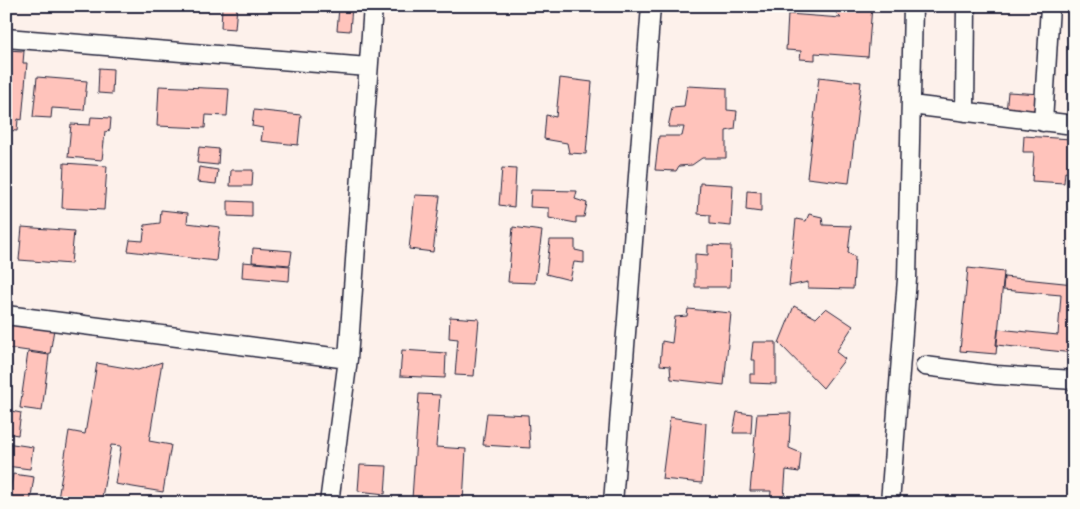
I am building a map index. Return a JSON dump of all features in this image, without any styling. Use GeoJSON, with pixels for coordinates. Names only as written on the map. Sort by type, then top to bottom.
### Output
{"type":"FeatureCollection","features":[{"type":"Feature","properties":{"kind":"street"},"geometry":{"type":"LineString","coordinates":[[329,503],[348,359],[373,6]]}},
{"type":"Feature","properties":{"kind":"street"},"geometry":{"type":"LineString","coordinates":[[614,503],[651,6]]}},
{"type":"Feature","properties":{"kind":"street"},"geometry":{"type":"LineString","coordinates":[[890,503],[907,279],[913,6]]}},
{"type":"Feature","properties":{"kind":"street"},"geometry":{"type":"LineString","coordinates":[[965,112],[966,6]]}},
{"type":"Feature","properties":{"kind":"street"},"geometry":{"type":"LineString","coordinates":[[1043,122],[1050,6]]}},
{"type":"Feature","properties":{"kind":"street"},"geometry":{"type":"LineString","coordinates":[[6,38],[368,67]]}},
{"type":"Feature","properties":{"kind":"street"},"geometry":{"type":"LineString","coordinates":[[911,105],[1074,125]]}},
{"type":"Feature","properties":{"kind":"street"},"geometry":{"type":"LineString","coordinates":[[6,316],[348,359]]}},
{"type":"Feature","properties":{"kind":"street"},"geometry":{"type":"LineString","coordinates":[[925,366],[996,375],[1074,380]]}},
{"type":"Feature","properties":{"kind":"building"},"geometry":{"type":"Polygon","coordinates":[[[168,6],[193,6],[192,11],[168,9],[168,6]]]}},
{"type":"Feature","properties":{"kind":"building"},"geometry":{"type":"Polygon","coordinates":[[[222,6],[237,6],[235,29],[221,28],[222,6]]]}},
{"type":"Feature","properties":{"kind":"building"},"geometry":{"type":"Polygon","coordinates":[[[317,6],[352,6],[350,31],[337,30],[339,8],[317,6]]]}},
{"type":"Feature","properties":{"kind":"building"},"geometry":{"type":"Polygon","coordinates":[[[829,6],[872,6],[868,57],[815,53],[815,60],[800,59],[801,51],[786,50],[788,14],[841,18],[829,6]]]}},
{"type":"Feature","properties":{"kind":"building"},"geometry":{"type":"Polygon","coordinates":[[[6,50],[24,51],[23,63],[27,63],[22,120],[18,119],[17,131],[6,130],[6,50]]]}},
{"type":"Feature","properties":{"kind":"building"},"geometry":{"type":"Polygon","coordinates":[[[99,68],[113,69],[112,94],[98,93],[99,68]]]}},
{"type":"Feature","properties":{"kind":"building"},"geometry":{"type":"Polygon","coordinates":[[[37,77],[87,81],[84,110],[52,108],[51,118],[33,117],[37,77]]]}},
{"type":"Feature","properties":{"kind":"building"},"geometry":{"type":"Polygon","coordinates":[[[819,77],[861,82],[849,183],[807,178],[819,77]]]}},
{"type":"Feature","properties":{"kind":"building"},"geometry":{"type":"Polygon","coordinates":[[[560,78],[592,82],[586,154],[569,153],[567,143],[544,139],[546,115],[556,117],[560,78]]]}},
{"type":"Feature","properties":{"kind":"building"},"geometry":{"type":"Polygon","coordinates":[[[159,86],[229,89],[227,116],[206,115],[205,128],[157,126],[159,86]]]}},
{"type":"Feature","properties":{"kind":"building"},"geometry":{"type":"Polygon","coordinates":[[[687,86],[727,88],[727,110],[737,111],[735,129],[726,131],[726,158],[702,158],[692,165],[679,166],[676,171],[655,170],[659,136],[682,136],[684,127],[668,127],[672,108],[684,107],[687,86]]]}},
{"type":"Feature","properties":{"kind":"building"},"geometry":{"type":"Polygon","coordinates":[[[1008,92],[1041,94],[1039,115],[1006,113],[1008,92]]]}},
{"type":"Feature","properties":{"kind":"building"},"geometry":{"type":"Polygon","coordinates":[[[254,110],[301,115],[298,145],[261,141],[263,128],[252,126],[254,110]]]}},
{"type":"Feature","properties":{"kind":"building"},"geometry":{"type":"Polygon","coordinates":[[[91,117],[111,118],[110,130],[105,132],[102,160],[68,157],[71,124],[90,125],[91,117]]]}},
{"type":"Feature","properties":{"kind":"building"},"geometry":{"type":"Polygon","coordinates":[[[1024,136],[1071,139],[1069,173],[1065,172],[1064,183],[1032,181],[1034,152],[1023,152],[1024,136]]]}},
{"type":"Feature","properties":{"kind":"building"},"geometry":{"type":"Polygon","coordinates":[[[199,147],[219,149],[218,165],[197,163],[199,147]]]}},
{"type":"Feature","properties":{"kind":"building"},"geometry":{"type":"Polygon","coordinates":[[[64,163],[107,166],[104,210],[62,208],[64,163]]]}},
{"type":"Feature","properties":{"kind":"building"},"geometry":{"type":"Polygon","coordinates":[[[199,167],[218,170],[216,184],[197,182],[199,167]]]}},
{"type":"Feature","properties":{"kind":"building"},"geometry":{"type":"Polygon","coordinates":[[[502,168],[516,169],[514,207],[499,205],[502,168]]]}},
{"type":"Feature","properties":{"kind":"building"},"geometry":{"type":"Polygon","coordinates":[[[231,170],[253,170],[252,186],[230,186],[231,170]]]}},
{"type":"Feature","properties":{"kind":"building"},"geometry":{"type":"Polygon","coordinates":[[[700,183],[733,185],[731,226],[710,224],[710,215],[698,214],[700,183]]]}},
{"type":"Feature","properties":{"kind":"building"},"geometry":{"type":"Polygon","coordinates":[[[531,190],[577,191],[575,199],[587,203],[584,217],[576,217],[576,223],[549,218],[549,208],[530,207],[531,190]]]}},
{"type":"Feature","properties":{"kind":"building"},"geometry":{"type":"Polygon","coordinates":[[[747,191],[761,192],[761,212],[746,210],[747,191]]]}},
{"type":"Feature","properties":{"kind":"building"},"geometry":{"type":"Polygon","coordinates":[[[415,195],[440,196],[433,252],[409,249],[415,195]]]}},
{"type":"Feature","properties":{"kind":"building"},"geometry":{"type":"Polygon","coordinates":[[[228,201],[252,202],[252,217],[228,216],[228,201]]]}},
{"type":"Feature","properties":{"kind":"building"},"geometry":{"type":"Polygon","coordinates":[[[161,210],[188,213],[187,223],[220,227],[216,261],[128,251],[130,240],[143,241],[145,225],[160,223],[161,210]]]}},
{"type":"Feature","properties":{"kind":"building"},"geometry":{"type":"Polygon","coordinates":[[[809,214],[822,217],[823,225],[851,226],[848,253],[855,257],[853,289],[808,288],[808,282],[789,286],[796,219],[806,221],[809,214]]]}},
{"type":"Feature","properties":{"kind":"building"},"geometry":{"type":"Polygon","coordinates":[[[22,227],[74,231],[71,264],[19,260],[22,227]]]}},
{"type":"Feature","properties":{"kind":"building"},"geometry":{"type":"Polygon","coordinates":[[[513,227],[542,231],[535,283],[508,282],[513,227]]]}},
{"type":"Feature","properties":{"kind":"building"},"geometry":{"type":"Polygon","coordinates":[[[550,240],[575,240],[575,250],[584,252],[584,263],[574,262],[570,280],[546,274],[550,240]]]}},
{"type":"Feature","properties":{"kind":"building"},"geometry":{"type":"Polygon","coordinates":[[[708,245],[731,246],[730,287],[695,287],[695,254],[708,255],[708,245]]]}},
{"type":"Feature","properties":{"kind":"building"},"geometry":{"type":"Polygon","coordinates":[[[253,248],[292,251],[290,265],[252,262],[253,248]]]}},
{"type":"Feature","properties":{"kind":"building"},"geometry":{"type":"Polygon","coordinates":[[[243,262],[290,266],[289,281],[242,277],[243,262]]]}},
{"type":"Feature","properties":{"kind":"building"},"geometry":{"type":"Polygon","coordinates":[[[968,268],[1004,272],[996,354],[960,351],[968,268]]]}},
{"type":"Feature","properties":{"kind":"building"},"geometry":{"type":"Polygon","coordinates":[[[1004,277],[1074,284],[1074,353],[996,345],[998,329],[1058,335],[1061,295],[1003,290],[1004,277]]]}},
{"type":"Feature","properties":{"kind":"building"},"geometry":{"type":"Polygon","coordinates":[[[794,306],[816,318],[826,308],[853,326],[836,352],[845,359],[823,388],[779,343],[794,306]]]}},
{"type":"Feature","properties":{"kind":"building"},"geometry":{"type":"Polygon","coordinates":[[[688,309],[731,313],[724,385],[671,379],[670,366],[660,365],[662,341],[672,343],[675,317],[687,316],[688,309]]]}},
{"type":"Feature","properties":{"kind":"building"},"geometry":{"type":"Polygon","coordinates":[[[450,317],[479,319],[474,376],[455,375],[458,339],[449,338],[450,317]]]}},
{"type":"Feature","properties":{"kind":"building"},"geometry":{"type":"Polygon","coordinates":[[[11,323],[54,329],[50,354],[7,348],[11,323]]]}},
{"type":"Feature","properties":{"kind":"building"},"geometry":{"type":"Polygon","coordinates":[[[753,342],[776,342],[776,384],[750,383],[750,374],[755,374],[755,360],[751,360],[753,342]]]}},
{"type":"Feature","properties":{"kind":"building"},"geometry":{"type":"Polygon","coordinates":[[[402,350],[446,353],[445,378],[400,376],[402,350]]]}},
{"type":"Feature","properties":{"kind":"building"},"geometry":{"type":"Polygon","coordinates":[[[28,352],[49,355],[42,411],[20,408],[28,352]]]}},
{"type":"Feature","properties":{"kind":"building"},"geometry":{"type":"Polygon","coordinates":[[[162,362],[149,441],[171,445],[163,492],[115,484],[121,446],[111,445],[101,503],[83,503],[58,499],[69,431],[85,434],[97,363],[138,370],[162,362]]]}},
{"type":"Feature","properties":{"kind":"building"},"geometry":{"type":"Polygon","coordinates":[[[419,394],[440,395],[436,447],[466,449],[463,502],[412,499],[419,394]]]}},
{"type":"Feature","properties":{"kind":"building"},"geometry":{"type":"Polygon","coordinates":[[[6,410],[21,413],[18,435],[6,433],[6,410]]]}},
{"type":"Feature","properties":{"kind":"building"},"geometry":{"type":"Polygon","coordinates":[[[737,412],[752,414],[751,433],[733,433],[737,412]]]}},
{"type":"Feature","properties":{"kind":"building"},"geometry":{"type":"Polygon","coordinates":[[[487,413],[528,415],[530,448],[483,445],[487,413]]]}},
{"type":"Feature","properties":{"kind":"building"},"geometry":{"type":"Polygon","coordinates":[[[791,413],[789,448],[801,453],[799,472],[786,470],[784,498],[796,503],[770,503],[771,491],[750,491],[757,414],[791,413]]]}},
{"type":"Feature","properties":{"kind":"building"},"geometry":{"type":"Polygon","coordinates":[[[670,417],[706,423],[702,483],[662,479],[670,417]]]}},
{"type":"Feature","properties":{"kind":"building"},"geometry":{"type":"Polygon","coordinates":[[[6,443],[33,447],[30,469],[6,466],[6,443]]]}},
{"type":"Feature","properties":{"kind":"building"},"geometry":{"type":"Polygon","coordinates":[[[360,465],[387,466],[385,494],[358,491],[360,465]]]}},
{"type":"Feature","properties":{"kind":"building"},"geometry":{"type":"Polygon","coordinates":[[[13,474],[34,477],[30,503],[8,503],[13,474]]]}}]}
